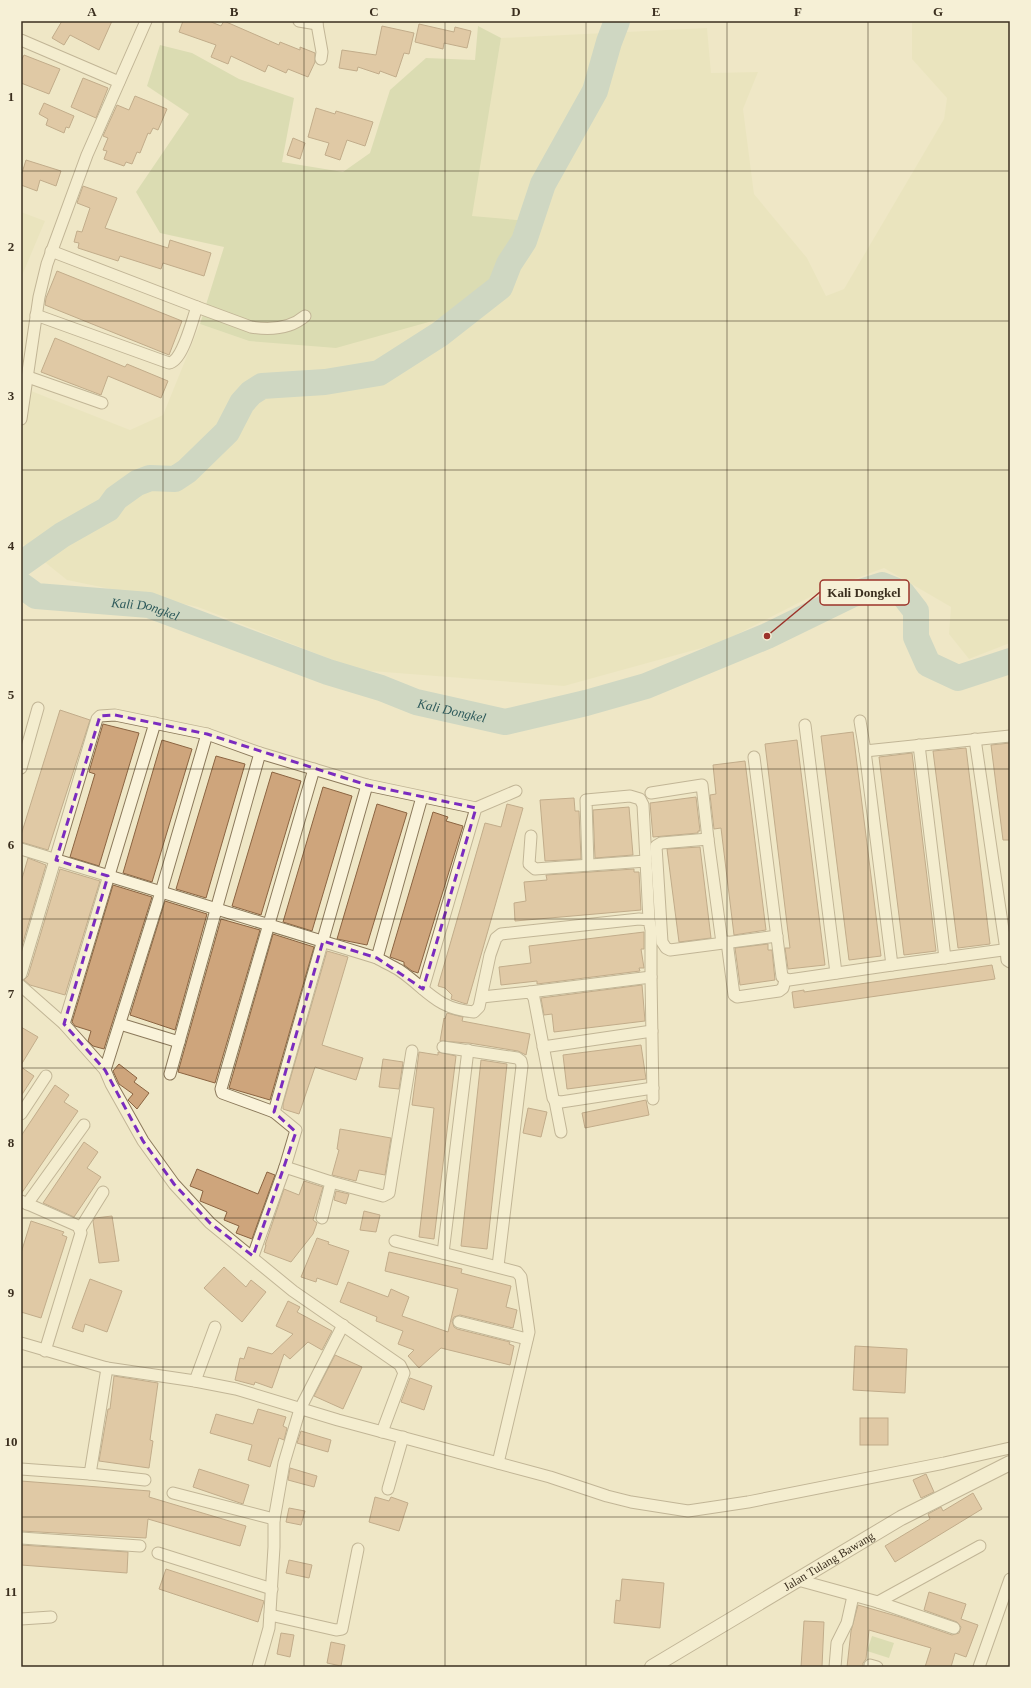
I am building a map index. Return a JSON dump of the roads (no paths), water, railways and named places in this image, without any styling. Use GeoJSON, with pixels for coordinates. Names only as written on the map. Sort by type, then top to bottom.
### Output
{"type":"FeatureCollection","features":[{"type":"Feature","properties":{"kind":"street"},"geometry":{"type":"LineString","coordinates":[[21,419],[36,315],[46,264],[87,155],[146,21]]}},
{"type":"Feature","properties":{"kind":"street"},"geometry":{"type":"LineString","coordinates":[[298,21],[317,22],[322,52],[321,59]]}},
{"type":"Feature","properties":{"kind":"street"},"geometry":{"type":"LineString","coordinates":[[21,40],[119,82]]}},
{"type":"Feature","properties":{"kind":"street"},"geometry":{"type":"LineString","coordinates":[[51,251],[251,326],[260,328],[279,328],[296,322],[305,316]]}},
{"type":"Feature","properties":{"kind":"street"},"geometry":{"type":"LineString","coordinates":[[36,315],[169,364],[175,361],[181,352],[197,307]]}},
{"type":"Feature","properties":{"kind":"street"},"geometry":{"type":"LineString","coordinates":[[28,377],[102,402]]}},
{"type":"Feature","properties":{"kind":"street"},"geometry":{"type":"LineString","coordinates":[[21,768],[38,708]]}},
{"type":"Feature","properties":{"kind":"street"},"geometry":{"type":"LineString","coordinates":[[21,974],[97,718],[100,716],[115,716],[207,734],[260,753],[367,785],[476,808],[516,791]]}},
{"type":"Feature","properties":{"kind":"street"},"geometry":{"type":"LineString","coordinates":[[860,721],[866,751],[892,965]]}},
{"type":"Feature","properties":{"kind":"street"},"geometry":{"type":"LineString","coordinates":[[64,1024],[155,723]]}},
{"type":"Feature","properties":{"kind":"street"},"geometry":{"type":"LineString","coordinates":[[805,725],[836,973]]}},
{"type":"Feature","properties":{"kind":"street"},"geometry":{"type":"LineString","coordinates":[[105,1070],[161,892],[207,734]]}},
{"type":"Feature","properties":{"kind":"street"},"geometry":{"type":"LineString","coordinates":[[866,751],[1010,736]]}},
{"type":"Feature","properties":{"kind":"street"},"geometry":{"type":"LineString","coordinates":[[975,739],[1008,950],[1007,960],[1010,962]]}},
{"type":"Feature","properties":{"kind":"street"},"geometry":{"type":"LineString","coordinates":[[919,745],[945,958]]}},
{"type":"Feature","properties":{"kind":"street"},"geometry":{"type":"LineString","coordinates":[[170,1074],[215,909],[260,753]]}},
{"type":"Feature","properties":{"kind":"street"},"geometry":{"type":"LineString","coordinates":[[651,792],[702,784],[708,839],[734,995],[737,996],[779,991],[783,988],[785,980],[782,977],[754,757]]}},
{"type":"Feature","properties":{"kind":"street"},"geometry":{"type":"LineString","coordinates":[[253,1256],[285,1167],[296,1131],[274,1112],[222,1093],[221,1089],[314,769]]}},
{"type":"Feature","properties":{"kind":"street"},"geometry":{"type":"LineString","coordinates":[[274,1112],[367,785]]}},
{"type":"Feature","properties":{"kind":"street"},"geometry":{"type":"LineString","coordinates":[[588,865],[586,800],[630,796],[640,799],[643,805],[649,920],[651,930],[653,1099]]}},
{"type":"Feature","properties":{"kind":"street"},"geometry":{"type":"LineString","coordinates":[[377,958],[422,797]]}},
{"type":"Feature","properties":{"kind":"street"},"geometry":{"type":"LineString","coordinates":[[423,989],[476,808]]}},
{"type":"Feature","properties":{"kind":"street"},"geometry":{"type":"LineString","coordinates":[[531,836],[528,864],[535,870],[646,861]]}},
{"type":"Feature","properties":{"kind":"street"},"geometry":{"type":"LineString","coordinates":[[708,839],[661,843],[656,846],[662,942],[666,948],[670,950],[777,936]]}},
{"type":"Feature","properties":{"kind":"street"},"geometry":{"type":"LineString","coordinates":[[21,849],[377,958],[399,970],[438,1002],[464,1011],[474,1012],[479,1007],[490,955],[496,938],[501,934],[639,919],[649,920]]}},
{"type":"Feature","properties":{"kind":"street"},"geometry":{"type":"LineString","coordinates":[[785,980],[1008,950]]}},
{"type":"Feature","properties":{"kind":"street"},"geometry":{"type":"LineString","coordinates":[[482,997],[651,977]]}},
{"type":"Feature","properties":{"kind":"street"},"geometry":{"type":"LineString","coordinates":[[21,986],[64,1024],[105,1070],[111,1084],[143,1141],[174,1184],[210,1223],[253,1256],[293,1291],[400,1365],[404,1373],[382,1432]]}},
{"type":"Feature","properties":{"kind":"street"},"geometry":{"type":"LineString","coordinates":[[530,992],[534,998],[561,1132]]}},
{"type":"Feature","properties":{"kind":"street"},"geometry":{"type":"LineString","coordinates":[[120,1024],[179,1042]]}},
{"type":"Feature","properties":{"kind":"street"},"geometry":{"type":"LineString","coordinates":[[543,1047],[652,1031]]}},
{"type":"Feature","properties":{"kind":"street"},"geometry":{"type":"LineString","coordinates":[[443,1047],[518,1058],[521,1061],[522,1066],[498,1266]]}},
{"type":"Feature","properties":{"kind":"street"},"geometry":{"type":"LineString","coordinates":[[443,1253],[468,1050]]}},
{"type":"Feature","properties":{"kind":"street"},"geometry":{"type":"LineString","coordinates":[[285,1167],[331,1182],[383,1196],[388,1193],[412,1051]]}},
{"type":"Feature","properties":{"kind":"street"},"geometry":{"type":"LineString","coordinates":[[21,1114],[46,1076]]}},
{"type":"Feature","properties":{"kind":"street"},"geometry":{"type":"LineString","coordinates":[[555,1101],[561,1102],[653,1088]]}},
{"type":"Feature","properties":{"kind":"street"},"geometry":{"type":"LineString","coordinates":[[80,1229],[78,1226],[23,1203],[84,1125]]}},
{"type":"Feature","properties":{"kind":"street"},"geometry":{"type":"LineString","coordinates":[[322,1218],[331,1182]]}},
{"type":"Feature","properties":{"kind":"street"},"geometry":{"type":"LineString","coordinates":[[45,1351],[81,1233],[80,1229],[103,1192]]}},
{"type":"Feature","properties":{"kind":"street"},"geometry":{"type":"LineString","coordinates":[[395,1241],[498,1266],[517,1272],[521,1277],[529,1332],[498,1463]]}},
{"type":"Feature","properties":{"kind":"street"},"geometry":{"type":"LineString","coordinates":[[459,1322],[527,1339]]}},
{"type":"Feature","properties":{"kind":"street"},"geometry":{"type":"LineString","coordinates":[[258,1667],[269,1628],[274,1547],[274,1520],[284,1463],[300,1409],[343,1325]]}},
{"type":"Feature","properties":{"kind":"street"},"geometry":{"type":"LineString","coordinates":[[195,1381],[215,1327]]}},
{"type":"Feature","properties":{"kind":"street"},"geometry":{"type":"LineString","coordinates":[[21,1343],[107,1368],[195,1381],[236,1389],[382,1432],[550,1477],[607,1496],[631,1502],[688,1511],[771,1498],[1010,1448]]}},
{"type":"Feature","properties":{"kind":"street"},"geometry":{"type":"LineString","coordinates":[[90,1474],[107,1368]]}},
{"type":"Feature","properties":{"kind":"street"},"geometry":{"type":"LineString","coordinates":[[388,1489],[403,1437]]}},
{"type":"Feature","properties":{"kind":"street","name":"Jalan Tulang Bawang"},"geometry":{"type":"LineString","coordinates":[[652,1667],[901,1518],[1010,1463]]}},
{"type":"Feature","properties":{"kind":"street"},"geometry":{"type":"LineString","coordinates":[[21,1469],[146,1480]]}},
{"type":"Feature","properties":{"kind":"street"},"geometry":{"type":"LineString","coordinates":[[173,1493],[274,1520]]}},
{"type":"Feature","properties":{"kind":"street"},"geometry":{"type":"LineString","coordinates":[[21,1538],[140,1546]]}},
{"type":"Feature","properties":{"kind":"street"},"geometry":{"type":"LineString","coordinates":[[878,1602],[980,1546]]}},
{"type":"Feature","properties":{"kind":"street"},"geometry":{"type":"LineString","coordinates":[[270,1615],[336,1630],[342,1629],[358,1549]]}},
{"type":"Feature","properties":{"kind":"street"},"geometry":{"type":"LineString","coordinates":[[158,1553],[272,1589]]}},
{"type":"Feature","properties":{"kind":"street"},"geometry":{"type":"LineString","coordinates":[[980,1667],[1010,1579]]}},
{"type":"Feature","properties":{"kind":"street"},"geometry":{"type":"LineString","coordinates":[[798,1580],[878,1602],[954,1628]]}},
{"type":"Feature","properties":{"kind":"street"},"geometry":{"type":"LineString","coordinates":[[835,1667],[837,1643],[847,1623],[853,1596]]}},
{"type":"Feature","properties":{"kind":"street"},"geometry":{"type":"LineString","coordinates":[[21,1619],[51,1617]]}},
{"type":"Feature","properties":{"kind":"waterway"},"geometry":{"type":"LineString","coordinates":[[21,564],[62,535],[108,509],[116,498],[137,483],[150,478],[175,479],[187,471],[227,432],[242,403],[251,393],[262,386],[325,382],[379,373],[440,334],[500,287],[509,264],[524,241],[543,184],[595,91],[609,42],[617,21]]}},
{"type":"Feature","properties":{"kind":"waterway","name":"Kali Dongkel"},"geometry":{"type":"LineString","coordinates":[[21,585],[36,596],[149,605],[328,672],[381,688],[416,702],[505,722],[586,703],[646,686],[767,636],[851,595],[882,585],[902,593],[916,611],[916,637],[928,664],[958,678],[1010,661]]}},
{"type":"Feature","properties":{"kind":"place","name":"Kali Dongkel"},"geometry":{"type":"Point","coordinates":[767,636]}}]}
